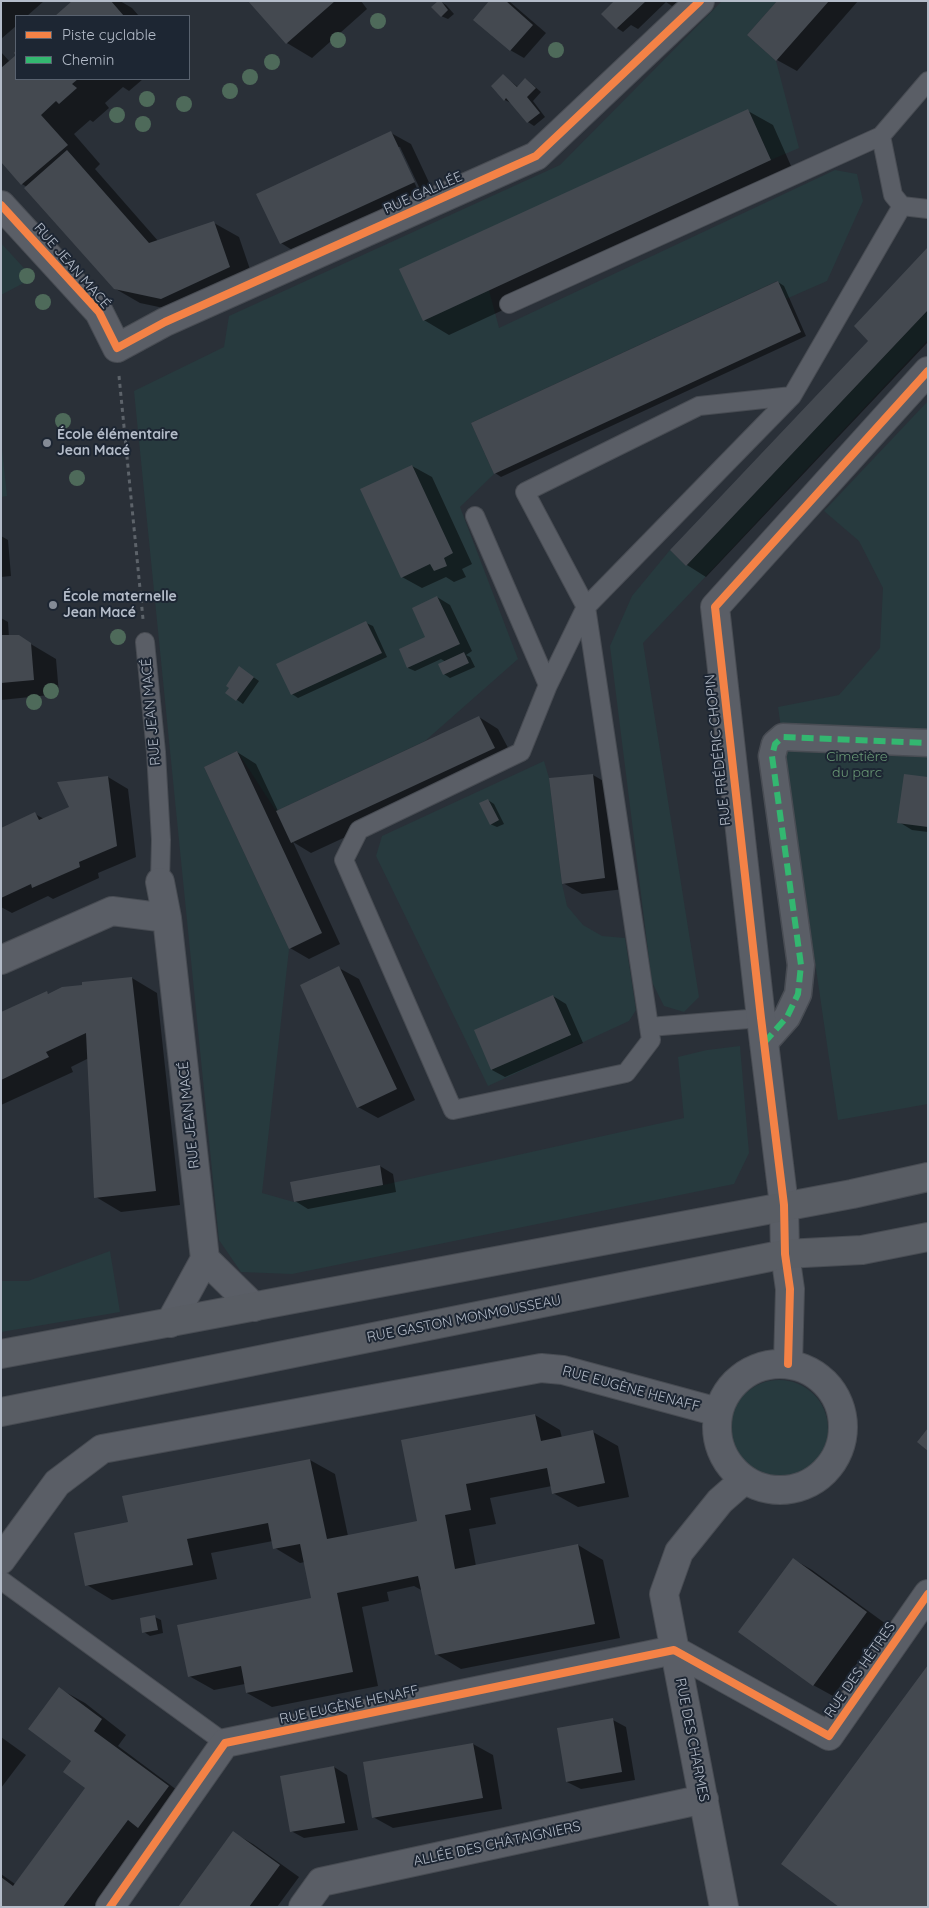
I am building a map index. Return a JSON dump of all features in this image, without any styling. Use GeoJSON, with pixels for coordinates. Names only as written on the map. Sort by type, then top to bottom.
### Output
{"type":"FeatureCollection","features":[{"type":"Feature","properties":{"kind":"main road"},"geometry":{"type":"LineString","coordinates":[[1,1354],[784,1205],[852,1194],[928,1177]]}},
{"type":"Feature","properties":{"kind":"main road","name":"RUE GASTON MONMOUSSEAU"},"geometry":{"type":"LineString","coordinates":[[1,1412],[785,1254],[862,1250],[928,1237]]}},
{"type":"Feature","properties":{"kind":"street","name":"RUE GALILÉE"},"geometry":{"type":"LineString","coordinates":[[116,348],[165,322],[536,156],[700,1]]}},
{"type":"Feature","properties":{"kind":"street","name":"RUE JEAN MACÉ"},"geometry":{"type":"LineString","coordinates":[[1,205],[99,312],[116,348]]}},
{"type":"Feature","properties":{"kind":"street","name":"RUE FRÉDÉRIC CHOPIN"},"geometry":{"type":"LineString","coordinates":[[788,1364],[790,1289],[785,1254],[784,1205],[762,1031],[715,607],[928,372]]}},
{"type":"Feature","properties":{"kind":"street"},"geometry":{"type":"LineString","coordinates":[[762,1031],[787,1017],[798,994],[801,965],[772,756],[775,744],[783,737],[928,743]]}},
{"type":"Feature","properties":{"kind":"street","name":"RUE JEAN MACÉ"},"geometry":{"type":"LineString","coordinates":[[160,882],[167,918],[205,1259]]}},
{"type":"Feature","properties":{"kind":"street"},"geometry":{"type":"LineString","coordinates":[[1,960],[112,911],[167,918]]}},
{"type":"Feature","properties":{"kind":"street"},"geometry":{"type":"LineString","coordinates":[[170,1323],[205,1259],[254,1307]]}},
{"type":"Feature","properties":{"kind":"street"},"geometry":{"type":"LineString","coordinates":[[770,1364],[788,1364],[808,1370],[826,1383],[838,1400],[844,1422],[842,1443],[833,1462],[820,1477],[802,1487],[782,1490],[762,1488],[744,1480],[730,1466],[720,1450],[716,1431],[718,1412],[725,1395],[736,1380],[752,1370],[770,1364]]}},
{"type":"Feature","properties":{"kind":"street","name":"RUE EUGÈNE HENAFF"},"geometry":{"type":"LineString","coordinates":[[1,1560],[57,1483],[102,1449],[541,1368],[563,1370],[718,1412]]}},
{"type":"Feature","properties":{"kind":"street","name":"RUE DES CHARMES"},"geometry":{"type":"LineString","coordinates":[[724,1907],[664,1594],[679,1552],[720,1501],[744,1480]]}},
{"type":"Feature","properties":{"kind":"street","name":"RUE DES HÊTRES"},"geometry":{"type":"LineString","coordinates":[[674,1650],[829,1736],[928,1594]]}},
{"type":"Feature","properties":{"kind":"street","name":"RUE EUGÈNE HENAFF"},"geometry":{"type":"LineString","coordinates":[[225,1743],[674,1650]]}},
{"type":"Feature","properties":{"kind":"street"},"geometry":{"type":"LineString","coordinates":[[110,1907],[225,1743]]}},
{"type":"Feature","properties":{"kind":"street","name":"ALLÉE DES CHÂTAIGNIERS"},"geometry":{"type":"LineString","coordinates":[[303,1907],[321,1882],[704,1800]]}},
{"type":"Feature","properties":{"kind":"lane"},"geometry":{"type":"LineString","coordinates":[[509,304],[881,136],[928,81]]}},
{"type":"Feature","properties":{"kind":"lane"},"geometry":{"type":"LineString","coordinates":[[881,136],[893,195],[902,206],[928,209]]}},
{"type":"Feature","properties":{"kind":"lane"},"geometry":{"type":"LineString","coordinates":[[792,396],[699,406],[525,492],[586,607],[651,1040],[626,1074],[453,1110],[344,860],[359,830],[521,752],[548,685],[586,607],[792,396],[902,206]]}},
{"type":"Feature","properties":{"kind":"lane"},"geometry":{"type":"LineString","coordinates":[[475,516],[548,685]]}},
{"type":"Feature","properties":{"kind":"lane","name":"RUE JEAN MACÉ"},"geometry":{"type":"LineString","coordinates":[[145,642],[156,752],[161,840],[160,882]]}},
{"type":"Feature","properties":{"kind":"lane"},"geometry":{"type":"LineString","coordinates":[[649,1027],[762,1031]]}},
{"type":"Feature","properties":{"kind":"lane"},"geometry":{"type":"LineString","coordinates":[[1,1580],[225,1743]]}},
{"type":"Feature","properties":{"kind":"green space"},"geometry":{"type":"Polygon","coordinates":[[[722,1],[777,1],[747,35],[776,61],[799,148],[771,160],[748,110],[489,290],[499,328],[835,170],[857,174],[863,201],[827,281],[786,299],[777,281],[471,423],[494,474],[460,507],[518,659],[425,741],[276,811],[237,751],[204,767],[289,949],[262,1193],[294,1202],[383,1185],[684,1118],[678,1057],[707,1050],[740,1046],[749,1153],[734,1184],[292,1274],[241,1272],[219,1240],[134,391],[224,347],[229,316],[560,165],[722,1]]]}},
{"type":"Feature","properties":{"kind":"green space"},"geometry":{"type":"Polygon","coordinates":[[[1,243],[33,278],[1,295],[1,243]]]}},
{"type":"Feature","properties":{"kind":"green space"},"geometry":{"type":"Polygon","coordinates":[[[928,310],[928,340],[643,643],[699,997],[684,1012],[664,1006],[652,982],[610,646],[632,596],[670,550],[686,566],[928,310]]]}},
{"type":"Feature","properties":{"kind":"green space","name":"Cimetière du parc"},"geometry":{"type":"Polygon","coordinates":[[[928,401],[928,1104],[838,1120],[778,707],[839,695],[880,648],[883,588],[859,541],[824,511],[928,401]]]}},
{"type":"Feature","properties":{"kind":"green space"},"geometry":{"type":"Polygon","coordinates":[[[1,440],[7,496],[1,497],[1,440]]]}},
{"type":"Feature","properties":{"kind":"green space"},"geometry":{"type":"Polygon","coordinates":[[[544,761],[549,778],[562,884],[567,906],[583,925],[602,936],[625,938],[636,1010],[629,1021],[488,1086],[376,856],[382,836],[544,761]]]}},
{"type":"Feature","properties":{"kind":"green space"},"geometry":{"type":"Polygon","coordinates":[[[110,1251],[120,1312],[1,1332],[1,1281],[28,1281],[110,1251]]]}},
{"type":"Feature","properties":{"kind":"green space"},"geometry":{"type":"Polygon","coordinates":[[[779,1380],[798,1383],[814,1394],[825,1410],[828,1429],[825,1448],[814,1464],[798,1475],[779,1478],[760,1475],[744,1464],[733,1448],[730,1429],[733,1410],[744,1394],[760,1383],[779,1380]]]}},
{"type":"Feature","properties":{"kind":"building"},"geometry":{"type":"Polygon","coordinates":[[[72,1],[111,1],[123,15],[56,15],[72,1]]]}},
{"type":"Feature","properties":{"kind":"building"},"geometry":{"type":"Polygon","coordinates":[[[248,1],[335,1],[286,44],[248,1]]]}},
{"type":"Feature","properties":{"kind":"building"},"geometry":{"type":"Polygon","coordinates":[[[438,1],[441,1],[448,10],[441,17],[431,7],[438,1]]]}},
{"type":"Feature","properties":{"kind":"building"},"geometry":{"type":"Polygon","coordinates":[[[489,1],[506,1],[533,25],[510,51],[473,20],[489,1]]]}},
{"type":"Feature","properties":{"kind":"building"},"geometry":{"type":"Polygon","coordinates":[[[614,1],[646,1],[616,29],[601,14],[614,1]]]}},
{"type":"Feature","properties":{"kind":"building"},"geometry":{"type":"Polygon","coordinates":[[[777,1],[829,1],[776,61],[747,35],[777,1]]]}},
{"type":"Feature","properties":{"kind":"building"},"geometry":{"type":"Polygon","coordinates":[[[15,56],[15,80],[77,80],[72,84],[77,88],[59,104],[56,101],[41,115],[68,145],[21,185],[1,162],[1,68],[15,56]]]}},
{"type":"Feature","properties":{"kind":"building"},"geometry":{"type":"Polygon","coordinates":[[[503,74],[517,87],[525,78],[536,88],[527,97],[540,113],[527,123],[506,98],[504,101],[491,86],[503,74]]]}},
{"type":"Feature","properties":{"kind":"building"},"geometry":{"type":"Polygon","coordinates":[[[748,109],[771,160],[423,321],[399,269],[748,109]]]}},
{"type":"Feature","properties":{"kind":"building"},"geometry":{"type":"Polygon","coordinates":[[[391,131],[415,182],[280,244],[256,194],[391,131]]]}},
{"type":"Feature","properties":{"kind":"building"},"geometry":{"type":"Polygon","coordinates":[[[67,150],[149,243],[214,221],[230,267],[161,299],[114,289],[24,188],[67,150]]]}},
{"type":"Feature","properties":{"kind":"building"},"geometry":{"type":"Polygon","coordinates":[[[928,247],[928,310],[686,566],[670,550],[868,341],[854,326],[928,247]]]}},
{"type":"Feature","properties":{"kind":"building"},"geometry":{"type":"Polygon","coordinates":[[[778,281],[801,332],[494,474],[471,423],[778,281]]]}},
{"type":"Feature","properties":{"kind":"building"},"geometry":{"type":"Polygon","coordinates":[[[412,465],[453,553],[444,558],[447,566],[434,571],[430,564],[401,578],[360,489],[412,465]]]}},
{"type":"Feature","properties":{"kind":"building"},"geometry":{"type":"Polygon","coordinates":[[[437,596],[460,644],[407,668],[399,649],[425,637],[412,608],[437,596]]]}},
{"type":"Feature","properties":{"kind":"building"},"geometry":{"type":"Polygon","coordinates":[[[366,621],[382,653],[291,695],[276,664],[366,621]]]}},
{"type":"Feature","properties":{"kind":"building"},"geometry":{"type":"Polygon","coordinates":[[[1,635],[19,635],[31,643],[34,680],[1,683],[1,635]]]}},
{"type":"Feature","properties":{"kind":"building"},"geometry":{"type":"Polygon","coordinates":[[[464,652],[469,663],[443,675],[438,664],[464,652]]]}},
{"type":"Feature","properties":{"kind":"building"},"geometry":{"type":"Polygon","coordinates":[[[239,666],[254,677],[236,701],[225,693],[229,688],[226,686],[239,666]]]}},
{"type":"Feature","properties":{"kind":"building"},"geometry":{"type":"Polygon","coordinates":[[[479,716],[495,748],[291,843],[276,811],[479,716]]]}},
{"type":"Feature","properties":{"kind":"building"},"geometry":{"type":"Polygon","coordinates":[[[237,751],[322,933],[289,949],[204,767],[237,751]]]}},
{"type":"Feature","properties":{"kind":"building"},"geometry":{"type":"Polygon","coordinates":[[[593,774],[605,878],[562,884],[549,778],[593,774]]]}},
{"type":"Feature","properties":{"kind":"building"},"geometry":{"type":"Polygon","coordinates":[[[904,774],[928,777],[928,827],[897,823],[904,774]]]}},
{"type":"Feature","properties":{"kind":"building"},"geometry":{"type":"Polygon","coordinates":[[[108,776],[117,846],[79,862],[80,867],[32,888],[31,884],[1,898],[1,828],[35,812],[39,820],[69,807],[57,782],[108,776]]]}},
{"type":"Feature","properties":{"kind":"building"},"geometry":{"type":"Polygon","coordinates":[[[488,799],[499,820],[490,825],[479,803],[488,799]]]}},
{"type":"Feature","properties":{"kind":"building"},"geometry":{"type":"Polygon","coordinates":[[[339,966],[397,1089],[357,1108],[300,985],[339,966]]]}},
{"type":"Feature","properties":{"kind":"building"},"geometry":{"type":"Polygon","coordinates":[[[132,977],[156,1191],[94,1198],[86,1033],[46,1052],[49,1057],[1,1080],[1,1012],[47,991],[48,994],[62,987],[82,985],[82,982],[132,977]]]}},
{"type":"Feature","properties":{"kind":"building"},"geometry":{"type":"Polygon","coordinates":[[[553,995],[571,1035],[491,1070],[474,1030],[553,995]]]}},
{"type":"Feature","properties":{"kind":"building"},"geometry":{"type":"Polygon","coordinates":[[[380,1165],[383,1185],[294,1202],[290,1182],[380,1165]]]}},
{"type":"Feature","properties":{"kind":"building"},"geometry":{"type":"Polygon","coordinates":[[[535,1414],[541,1441],[593,1430],[605,1483],[552,1494],[547,1468],[466,1484],[471,1510],[445,1515],[455,1569],[578,1544],[595,1624],[435,1655],[418,1576],[337,1593],[353,1672],[246,1693],[241,1666],[188,1677],[177,1625],[311,1598],[300,1544],[273,1549],[268,1523],[187,1539],[193,1565],[85,1586],[74,1533],[128,1522],[122,1496],[310,1459],[327,1539],[353,1534],[417,1521],[401,1440],[535,1414]]]}},
{"type":"Feature","properties":{"kind":"building"},"geometry":{"type":"Polygon","coordinates":[[[928,1428],[928,1451],[917,1442],[928,1428]]]}},
{"type":"Feature","properties":{"kind":"building"},"geometry":{"type":"Polygon","coordinates":[[[793,1558],[867,1612],[813,1686],[738,1632],[793,1558]]]}},
{"type":"Feature","properties":{"kind":"building"},"geometry":{"type":"Polygon","coordinates":[[[155,1615],[158,1630],[142,1633],[140,1618],[155,1615]]]}},
{"type":"Feature","properties":{"kind":"building"},"geometry":{"type":"Polygon","coordinates":[[[928,1665],[928,1907],[839,1907],[781,1864],[928,1665]]]}},
{"type":"Feature","properties":{"kind":"building"},"geometry":{"type":"Polygon","coordinates":[[[59,1687],[102,1719],[94,1731],[169,1786],[138,1828],[128,1820],[63,1907],[1,1907],[1,1877],[13,1886],[85,1788],[63,1772],[71,1761],[28,1729],[59,1687]]]}},
{"type":"Feature","properties":{"kind":"building"},"geometry":{"type":"Polygon","coordinates":[[[613,1718],[622,1772],[566,1782],[557,1728],[613,1718]]]}},
{"type":"Feature","properties":{"kind":"building"},"geometry":{"type":"Polygon","coordinates":[[[473,1743],[483,1798],[372,1818],[363,1762],[473,1743]]]}},
{"type":"Feature","properties":{"kind":"building"},"geometry":{"type":"Polygon","coordinates":[[[334,1766],[345,1823],[290,1832],[280,1776],[334,1766]]]}},
{"type":"Feature","properties":{"kind":"building"},"geometry":{"type":"Polygon","coordinates":[[[233,1831],[280,1865],[249,1907],[178,1907],[233,1831]]]}},
{"type":"Feature","properties":{"kind":"marked path"},"geometry":{"type":"LineString","coordinates":[[764,1043],[787,1017],[798,994],[801,965],[772,756],[775,744],[783,737],[928,743]]}},
{"type":"Feature","properties":{"kind":"cycle path"},"geometry":{"type":"LineString","coordinates":[[1,205],[99,312],[117,348],[165,322],[536,156],[700,1]]}},
{"type":"Feature","properties":{"kind":"cycle path"},"geometry":{"type":"LineString","coordinates":[[788,1364],[790,1289],[785,1254],[784,1205],[715,607],[928,371]]}},
{"type":"Feature","properties":{"kind":"cycle path"},"geometry":{"type":"LineString","coordinates":[[110,1907],[225,1743],[674,1650],[829,1736],[928,1594]]}},
{"type":"Feature","properties":{"kind":"place","name":"École élémentaire Jean Macé"},"geometry":{"type":"Point","coordinates":[47,443]}},
{"type":"Feature","properties":{"kind":"place","name":"École maternelle Jean Macé"},"geometry":{"type":"Point","coordinates":[53,605]}}]}
